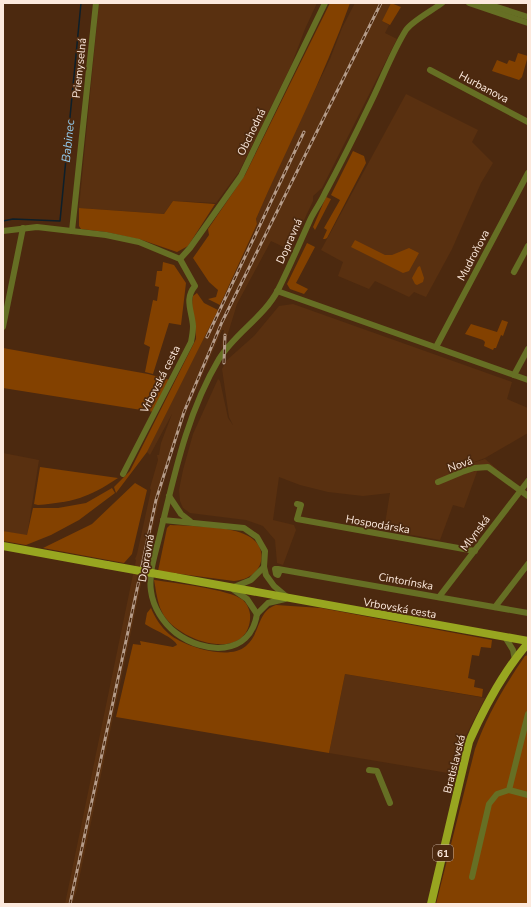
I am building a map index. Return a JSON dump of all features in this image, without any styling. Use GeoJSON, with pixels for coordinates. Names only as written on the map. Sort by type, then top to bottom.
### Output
{"type":"FeatureCollection","features":[{"type":"Feature","properties":{"kind":"main road","name":"Vrbovská cesta"},"geometry":{"type":"LineString","coordinates":[[3,546],[528,642]]}},
{"type":"Feature","properties":{"kind":"main road","name":"Bratislavská"},"geometry":{"type":"LineString","coordinates":[[431,904],[469,742],[478,721],[515,660],[528,642]]}},
{"type":"Feature","properties":{"kind":"street","name":"Priemyselná"},"geometry":{"type":"LineString","coordinates":[[72,231],[96,3]]}},
{"type":"Feature","properties":{"kind":"street","name":"Obchodná"},"geometry":{"type":"LineString","coordinates":[[180,259],[190,248],[241,176],[325,3]]}},
{"type":"Feature","properties":{"kind":"street","name":"Dopravná"},"geometry":{"type":"LineString","coordinates":[[257,614],[252,631],[242,642],[228,647],[211,646],[183,638],[169,627],[154,604],[150,589],[153,567],[183,442],[195,409],[218,360],[267,307],[277,291],[302,242],[311,217],[349,146],[407,29],[442,3]]}},
{"type":"Feature","properties":{"kind":"street"},"geometry":{"type":"LineString","coordinates":[[469,3],[528,23]]}},
{"type":"Feature","properties":{"kind":"street"},"geometry":{"type":"LineString","coordinates":[[484,3],[528,17]]}},
{"type":"Feature","properties":{"kind":"street","name":"Hurbanova"},"geometry":{"type":"LineString","coordinates":[[430,70],[528,122]]}},
{"type":"Feature","properties":{"kind":"street","name":"Mudroňova"},"geometry":{"type":"LineString","coordinates":[[436,347],[528,173]]}},
{"type":"Feature","properties":{"kind":"street"},"geometry":{"type":"LineString","coordinates":[[3,327],[23,228]]}},
{"type":"Feature","properties":{"kind":"street"},"geometry":{"type":"LineString","coordinates":[[3,231],[23,228],[37,228],[120,237],[139,242],[180,259]]}},
{"type":"Feature","properties":{"kind":"street"},"geometry":{"type":"LineString","coordinates":[[514,272],[528,246]]}},
{"type":"Feature","properties":{"kind":"street","name":"Vrbovská cesta"},"geometry":{"type":"LineString","coordinates":[[123,474],[192,342],[193,327],[188,301],[191,291],[195,286],[180,259]]}},
{"type":"Feature","properties":{"kind":"street"},"geometry":{"type":"LineString","coordinates":[[277,291],[528,380]]}},
{"type":"Feature","properties":{"kind":"street"},"geometry":{"type":"LineString","coordinates":[[514,375],[528,350]]}},
{"type":"Feature","properties":{"kind":"street","name":"Nová"},"geometry":{"type":"LineString","coordinates":[[438,482],[474,468],[488,467],[528,496]]}},
{"type":"Feature","properties":{"kind":"street","name":"Mlynská"},"geometry":{"type":"LineString","coordinates":[[439,597],[528,481]]}},
{"type":"Feature","properties":{"kind":"street"},"geometry":{"type":"LineString","coordinates":[[169,496],[181,514],[190,521]]}},
{"type":"Feature","properties":{"kind":"street","name":"Hospodárska"},"geometry":{"type":"LineString","coordinates":[[297,504],[301,505],[297,519],[475,550]]}},
{"type":"Feature","properties":{"kind":"street"},"geometry":{"type":"LineString","coordinates":[[164,520],[190,521],[244,528],[257,536],[265,551],[264,567],[268,578],[288,598]]}},
{"type":"Feature","properties":{"kind":"street"},"geometry":{"type":"LineString","coordinates":[[495,607],[528,564]]}},
{"type":"Feature","properties":{"kind":"street"},"geometry":{"type":"LineString","coordinates":[[231,588],[251,580],[264,567]]}},
{"type":"Feature","properties":{"kind":"street","name":"Cintorínska"},"geometry":{"type":"LineString","coordinates":[[280,570],[528,613]]}},
{"type":"Feature","properties":{"kind":"street"},"geometry":{"type":"LineString","coordinates":[[231,588],[248,599],[257,614],[268,603],[288,598]]}},
{"type":"Feature","properties":{"kind":"street"},"geometry":{"type":"LineString","coordinates":[[505,637],[513,650],[515,660]]}},
{"type":"Feature","properties":{"kind":"street"},"geometry":{"type":"LineString","coordinates":[[509,790],[528,714]]}},
{"type":"Feature","properties":{"kind":"street"},"geometry":{"type":"LineString","coordinates":[[369,770],[378,771],[390,803]]}},
{"type":"Feature","properties":{"kind":"street"},"geometry":{"type":"LineString","coordinates":[[472,877],[489,804],[497,794],[509,790],[528,795]]}},
{"type":"Feature","properties":{"kind":"shaded area"},"geometry":{"type":"Polygon","coordinates":[[[99,3],[317,3],[291,66],[239,172],[216,203],[173,201],[164,214],[79,208],[99,3]]]}},
{"type":"Feature","properties":{"kind":"shaded area"},"geometry":{"type":"Polygon","coordinates":[[[330,3],[350,3],[329,58],[256,219],[257,224],[220,305],[208,299],[216,297],[218,290],[209,282],[193,258],[209,235],[208,229],[245,175],[330,3]]]}},
{"type":"Feature","properties":{"kind":"shaded area"},"geometry":{"type":"Polygon","coordinates":[[[355,3],[391,3],[382,21],[389,25],[385,33],[397,39],[322,188],[313,196],[313,201],[290,250],[271,241],[237,304],[226,340],[221,349],[224,330],[222,330],[185,415],[168,466],[155,518],[77,889],[72,904],[65,904],[135,559],[151,490],[150,488],[158,460],[157,455],[159,455],[161,443],[172,414],[150,455],[147,452],[218,310],[252,237],[257,224],[256,219],[288,145],[330,59],[342,28],[355,3]]]}},
{"type":"Feature","properties":{"kind":"shaded area"},"geometry":{"type":"Polygon","coordinates":[[[391,3],[401,7],[390,25],[382,21],[391,3]]]}},
{"type":"Feature","properties":{"kind":"shaded area"},"geometry":{"type":"Polygon","coordinates":[[[518,53],[528,56],[522,77],[519,80],[492,71],[497,60],[507,64],[509,60],[515,62],[518,53]]]}},
{"type":"Feature","properties":{"kind":"shaded area"},"geometry":{"type":"Polygon","coordinates":[[[406,94],[478,130],[472,142],[493,163],[481,183],[452,249],[426,297],[414,292],[409,297],[375,281],[369,289],[338,276],[343,262],[321,250],[406,94]]]}},
{"type":"Feature","properties":{"kind":"shaded area"},"geometry":{"type":"Polygon","coordinates":[[[353,151],[364,156],[366,163],[327,238],[323,239],[327,230],[324,228],[340,200],[331,195],[353,151]]]}},
{"type":"Feature","properties":{"kind":"shaded area"},"geometry":{"type":"Polygon","coordinates":[[[326,197],[331,199],[315,230],[313,227],[326,197]]]}},
{"type":"Feature","properties":{"kind":"shaded area"},"geometry":{"type":"Polygon","coordinates":[[[173,201],[215,204],[188,246],[177,252],[142,240],[106,232],[81,229],[79,226],[79,208],[164,214],[173,201]]]}},
{"type":"Feature","properties":{"kind":"shaded area"},"geometry":{"type":"Polygon","coordinates":[[[355,240],[385,255],[392,255],[409,248],[419,253],[409,271],[403,273],[351,247],[355,240]]]}},
{"type":"Feature","properties":{"kind":"shaded area"},"geometry":{"type":"Polygon","coordinates":[[[307,243],[315,247],[296,283],[308,289],[304,294],[290,289],[287,284],[307,243]]]}},
{"type":"Feature","properties":{"kind":"shaded area"},"geometry":{"type":"Polygon","coordinates":[[[163,262],[174,265],[186,283],[181,325],[169,323],[153,374],[145,372],[150,347],[144,344],[153,300],[157,301],[159,287],[155,286],[157,271],[162,271],[163,262]]]}},
{"type":"Feature","properties":{"kind":"shaded area"},"geometry":{"type":"Polygon","coordinates":[[[420,266],[424,278],[423,282],[417,285],[412,278],[420,266]]]}},
{"type":"Feature","properties":{"kind":"shaded area"},"geometry":{"type":"Polygon","coordinates":[[[197,293],[204,303],[218,310],[147,452],[116,493],[114,487],[130,471],[196,339],[192,300],[193,296],[197,293]]]}},
{"type":"Feature","properties":{"kind":"shaded area"},"geometry":{"type":"Polygon","coordinates":[[[293,304],[512,382],[507,399],[528,408],[528,433],[485,458],[469,464],[485,459],[497,469],[494,473],[490,470],[478,469],[464,508],[453,505],[440,540],[384,530],[390,493],[363,496],[328,492],[300,485],[279,477],[273,520],[294,525],[296,530],[283,565],[277,563],[275,540],[263,526],[246,520],[190,513],[183,508],[180,501],[179,490],[183,470],[193,434],[218,379],[220,381],[228,418],[233,425],[229,417],[222,369],[227,360],[254,336],[279,306],[293,304]]]}},
{"type":"Feature","properties":{"kind":"shaded area"},"geometry":{"type":"Polygon","coordinates":[[[502,320],[508,322],[503,336],[501,335],[496,348],[493,350],[484,346],[485,342],[483,340],[465,334],[471,324],[497,332],[502,320]]]}},
{"type":"Feature","properties":{"kind":"shaded area"},"geometry":{"type":"Polygon","coordinates":[[[3,348],[148,374],[170,380],[154,412],[3,388],[3,348]]]}},
{"type":"Feature","properties":{"kind":"shaded area"},"geometry":{"type":"Polygon","coordinates":[[[3,453],[39,460],[27,536],[3,531],[3,453]]]}},
{"type":"Feature","properties":{"kind":"shaded area"},"geometry":{"type":"Polygon","coordinates":[[[40,467],[118,478],[89,495],[61,502],[38,505],[34,504],[40,467]]]}},
{"type":"Feature","properties":{"kind":"shaded area"},"geometry":{"type":"Polygon","coordinates":[[[135,483],[147,490],[132,554],[124,563],[43,548],[92,524],[135,483]]]}},
{"type":"Feature","properties":{"kind":"shaded area"},"geometry":{"type":"Polygon","coordinates":[[[112,488],[115,493],[79,520],[51,535],[26,545],[3,541],[3,531],[27,535],[33,508],[58,508],[86,503],[112,488]]]}},
{"type":"Feature","properties":{"kind":"shaded area"},"geometry":{"type":"Polygon","coordinates":[[[170,525],[228,529],[244,534],[253,539],[259,546],[261,561],[258,568],[253,574],[244,579],[234,581],[158,571],[167,528],[170,525]]]}},
{"type":"Feature","properties":{"kind":"shaded area"},"geometry":{"type":"Polygon","coordinates":[[[154,580],[214,590],[236,596],[243,600],[250,611],[250,620],[245,633],[236,641],[223,644],[209,643],[194,638],[181,631],[169,622],[162,612],[154,580]]]}},
{"type":"Feature","properties":{"kind":"shaded area"},"geometry":{"type":"Polygon","coordinates":[[[276,605],[321,608],[492,640],[491,648],[481,647],[479,656],[472,655],[468,678],[475,680],[474,687],[483,689],[482,697],[345,674],[329,753],[116,717],[133,644],[141,645],[140,641],[173,647],[177,645],[172,639],[145,624],[147,613],[151,608],[156,619],[169,634],[176,639],[207,650],[229,652],[246,646],[251,641],[265,612],[276,605]]]}},
{"type":"Feature","properties":{"kind":"shaded area"},"geometry":{"type":"Polygon","coordinates":[[[528,655],[528,904],[436,904],[475,749],[485,724],[497,701],[510,678],[525,656],[528,655]]]}},
{"type":"Feature","properties":{"kind":"shaded area"},"geometry":{"type":"Polygon","coordinates":[[[345,674],[485,698],[459,749],[454,774],[329,753],[345,674]]]}},
{"type":"Feature","properties":{"kind":"waterway","name":"Babinec"},"geometry":{"type":"LineString","coordinates":[[3,221],[13,219],[60,221],[81,3]]}},
{"type":"Feature","properties":{"kind":"railway"},"geometry":{"type":"LineString","coordinates":[[70,904],[156,500],[184,412],[222,322],[381,3]]}},
{"type":"Feature","properties":{"kind":"railway"},"geometry":{"type":"LineString","coordinates":[[207,337],[304,132]]}},
{"type":"Feature","properties":{"kind":"railway"},"geometry":{"type":"LineString","coordinates":[[224,363],[225,335]]}}]}
